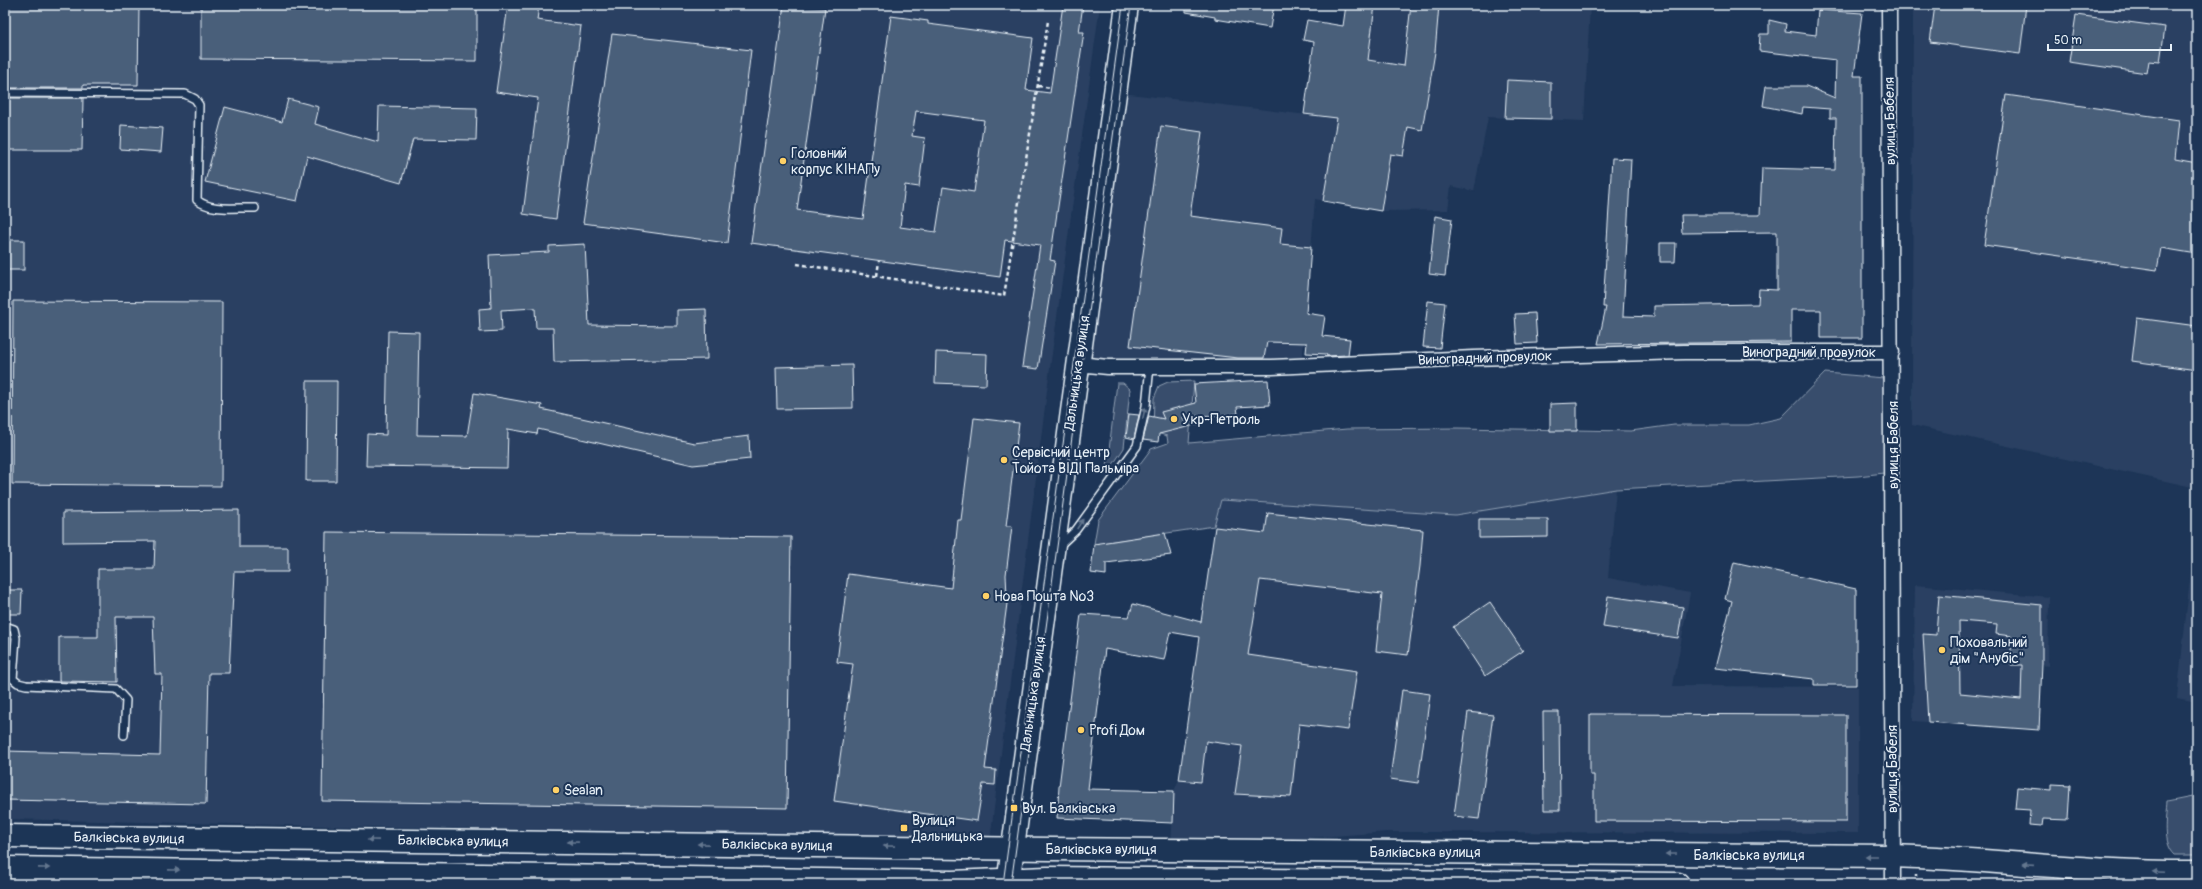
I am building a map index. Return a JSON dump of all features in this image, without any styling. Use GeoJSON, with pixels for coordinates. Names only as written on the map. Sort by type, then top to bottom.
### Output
{"type":"FeatureCollection","features":[{"type":"Feature","properties":{"kind":"main road","name":"Дальницька вулиця"},"geometry":{"type":"LineString","coordinates":[[1008,882],[1127,5]]}},
{"type":"Feature","properties":{"kind":"main road","name":"Балківська вулиця"},"geometry":{"type":"LineString","coordinates":[[5,836],[1012,849],[1893,856],[1938,857],[2104,870],[2197,872]]}},
{"type":"Feature","properties":{"kind":"main road","name":"Балківська вулиця"},"geometry":{"type":"LineString","coordinates":[[5,868],[952,882],[1008,882],[1047,878],[1678,884]]}},
{"type":"Feature","properties":{"kind":"street","name":"вулиця Бабеля"},"geometry":{"type":"LineString","coordinates":[[1889,5],[1894,884]]}},
{"type":"Feature","properties":{"kind":"street","name":"Виноградний провулок"},"geometry":{"type":"LineString","coordinates":[[1078,364],[1108,367],[1150,366],[1272,368],[1474,358],[1660,353],[1892,352]]}},
{"type":"Feature","properties":{"kind":"lane"},"geometry":{"type":"LineString","coordinates":[[5,93],[185,94],[195,99],[199,105],[197,200],[210,207],[255,208]]}},
{"type":"Feature","properties":{"kind":"lane"},"geometry":{"type":"LineString","coordinates":[[1053,551],[1076,530],[1137,446],[1146,406],[1150,366]]}},
{"type":"Feature","properties":{"kind":"lane"},"geometry":{"type":"LineString","coordinates":[[5,626],[14,629],[16,638],[13,679],[18,683],[26,685],[116,689],[126,700],[124,735]]}},
{"type":"Feature","properties":{"kind":"path"},"geometry":{"type":"LineString","coordinates":[[797,264],[1004,296],[1048,21]]}},
{"type":"Feature","properties":{"kind":"path"},"geometry":{"type":"LineString","coordinates":[[1038,86],[1050,88]]}},
{"type":"Feature","properties":{"kind":"path"},"geometry":{"type":"LineString","coordinates":[[877,276],[879,261]]}},
{"type":"Feature","properties":{"kind":"shaded area"},"geometry":{"type":"Polygon","coordinates":[[[5,5],[1100,5],[1049,375],[990,840],[5,819],[5,5]]]}},
{"type":"Feature","properties":{"kind":"shaded area"},"geometry":{"type":"Polygon","coordinates":[[[1375,5],[1590,5],[1584,121],[1488,117],[1474,191],[1451,186],[1448,210],[1381,211],[1315,199],[1302,364],[1083,362],[1121,93],[1325,117],[1335,46],[1375,5]]]}},
{"type":"Feature","properties":{"kind":"shaded area"},"geometry":{"type":"Polygon","coordinates":[[[1913,5],[2197,5],[2197,488],[1912,425],[1913,5]]]}},
{"type":"Feature","properties":{"kind":"shaded area"},"geometry":{"type":"Polygon","coordinates":[[[1825,373],[1884,378],[1884,473],[1858,476],[1616,489],[1455,515],[1221,500],[1214,526],[1094,544],[1098,520],[1151,449],[1168,443],[1167,436],[1153,432],[1154,398],[1159,386],[1168,382],[1194,381],[1189,443],[1347,429],[1456,428],[1631,431],[1674,425],[1749,425],[1781,418],[1825,373]]]}},
{"type":"Feature","properties":{"kind":"shaded area"},"geometry":{"type":"Polygon","coordinates":[[[1117,383],[1123,383],[1130,389],[1124,448],[1106,475],[1117,383]]]}},
{"type":"Feature","properties":{"kind":"shaded area"},"geometry":{"type":"Polygon","coordinates":[[[1616,489],[1608,578],[1690,593],[1673,686],[1858,687],[1858,833],[1387,832],[1171,848],[1174,791],[1180,777],[1214,526],[1221,500],[1455,515],[1616,489]]]}},
{"type":"Feature","properties":{"kind":"shaded area"},"geometry":{"type":"Polygon","coordinates":[[[2197,515],[2197,702],[2177,698],[2197,515]]]}},
{"type":"Feature","properties":{"kind":"shaded area"},"geometry":{"type":"Polygon","coordinates":[[[1915,585],[2049,597],[2048,666],[2042,665],[2039,730],[1913,721],[1915,585]]]}},
{"type":"Feature","properties":{"kind":"shaded area"},"geometry":{"type":"Polygon","coordinates":[[[2197,796],[2197,855],[2174,855],[2167,844],[2165,830],[2167,802],[2197,796]]]}},
{"type":"Feature","properties":{"kind":"building"},"geometry":{"type":"Polygon","coordinates":[[[5,5],[139,5],[138,85],[83,85],[83,88],[7,88],[7,84],[5,84],[5,5]]]}},
{"type":"Feature","properties":{"kind":"building"},"geometry":{"type":"Polygon","coordinates":[[[201,5],[477,5],[477,61],[201,59],[201,5]]]}},
{"type":"Feature","properties":{"kind":"building"},"geometry":{"type":"Polygon","coordinates":[[[508,5],[539,5],[537,20],[581,26],[556,219],[523,214],[538,98],[496,92],[508,5]]]}},
{"type":"Feature","properties":{"kind":"building","name":"Головний корпус КІНАПу"},"geometry":{"type":"Polygon","coordinates":[[[784,5],[825,8],[797,210],[863,219],[891,16],[928,21],[928,24],[1033,38],[1026,90],[1050,93],[1063,5],[1083,5],[1079,32],[1084,32],[1050,260],[1055,261],[1038,369],[1022,367],[1040,245],[1005,240],[1000,277],[751,243],[784,5]],[[916,111],[912,136],[925,138],[919,187],[905,185],[900,227],[936,232],[943,187],[974,192],[984,120],[916,111]]]}},
{"type":"Feature","properties":{"kind":"building"},"geometry":{"type":"Polygon","coordinates":[[[1186,5],[1220,5],[1239,8],[1240,5],[1274,5],[1270,28],[1215,19],[1215,17],[1186,12],[1186,5]]]}},
{"type":"Feature","properties":{"kind":"building"},"geometry":{"type":"Polygon","coordinates":[[[1346,5],[1375,5],[1368,60],[1404,66],[1411,5],[1439,5],[1435,52],[1422,130],[1408,127],[1403,156],[1390,154],[1381,211],[1323,201],[1337,118],[1304,114],[1314,42],[1303,40],[1307,20],[1343,26],[1346,5]]]}},
{"type":"Feature","properties":{"kind":"building"},"geometry":{"type":"Polygon","coordinates":[[[1935,5],[2026,5],[2020,54],[1930,42],[1935,5]]]}},
{"type":"Feature","properties":{"kind":"building"},"geometry":{"type":"Polygon","coordinates":[[[1818,10],[1862,13],[1854,76],[1862,76],[1862,338],[1821,338],[1821,310],[1791,310],[1791,342],[1598,344],[1606,307],[1603,307],[1612,158],[1631,159],[1623,316],[1654,317],[1654,306],[1758,304],[1759,289],[1777,290],[1777,232],[1682,233],[1681,215],[1760,215],[1762,168],[1835,170],[1836,118],[1830,118],[1830,109],[1803,107],[1802,114],[1763,106],[1766,86],[1806,86],[1835,98],[1836,60],[1759,51],[1760,34],[1769,34],[1769,20],[1786,24],[1785,31],[1816,35],[1818,10]]]}},
{"type":"Feature","properties":{"kind":"building"},"geometry":{"type":"Polygon","coordinates":[[[2076,15],[2165,27],[2160,62],[2149,61],[2147,73],[2069,62],[2076,15]]]}},
{"type":"Feature","properties":{"kind":"building"},"geometry":{"type":"Polygon","coordinates":[[[612,34],[751,50],[727,243],[583,223],[612,34]]]}},
{"type":"Feature","properties":{"kind":"building"},"geometry":{"type":"Polygon","coordinates":[[[1507,80],[1551,82],[1551,119],[1505,118],[1507,80]]]}},
{"type":"Feature","properties":{"kind":"building"},"geometry":{"type":"Polygon","coordinates":[[[2006,95],[2179,120],[2175,159],[2197,163],[2197,254],[2161,248],[2157,270],[1984,245],[2006,95]]]}},
{"type":"Feature","properties":{"kind":"building"},"geometry":{"type":"Polygon","coordinates":[[[7,98],[83,98],[82,150],[7,150],[7,98]]]}},
{"type":"Feature","properties":{"kind":"building"},"geometry":{"type":"Polygon","coordinates":[[[288,99],[319,107],[315,124],[378,142],[379,106],[477,108],[476,140],[413,139],[401,183],[307,156],[297,201],[205,182],[225,107],[282,122],[288,99]]]}},
{"type":"Feature","properties":{"kind":"building"},"geometry":{"type":"Polygon","coordinates":[[[121,125],[163,128],[161,152],[120,149],[121,125]]]}},
{"type":"Feature","properties":{"kind":"building"},"geometry":{"type":"Polygon","coordinates":[[[1161,126],[1202,132],[1190,216],[1282,228],[1280,244],[1311,247],[1306,313],[1325,316],[1322,336],[1350,339],[1348,355],[1327,356],[1326,354],[1306,353],[1307,343],[1267,342],[1264,358],[1238,358],[1130,346],[1161,126]]]}},
{"type":"Feature","properties":{"kind":"building"},"geometry":{"type":"Polygon","coordinates":[[[1435,216],[1452,219],[1445,276],[1429,274],[1435,216]]]}},
{"type":"Feature","properties":{"kind":"building"},"geometry":{"type":"Polygon","coordinates":[[[5,240],[24,240],[24,270],[5,270],[5,240]]]}},
{"type":"Feature","properties":{"kind":"building"},"geometry":{"type":"Polygon","coordinates":[[[1660,243],[1676,243],[1675,262],[1660,262],[1660,243]]]}},
{"type":"Feature","properties":{"kind":"building"},"geometry":{"type":"Polygon","coordinates":[[[585,244],[589,325],[677,326],[677,310],[706,309],[707,359],[554,362],[553,328],[536,328],[535,308],[501,310],[502,331],[480,332],[479,309],[491,308],[489,255],[549,252],[549,246],[585,244]]]}},
{"type":"Feature","properties":{"kind":"building"},"geometry":{"type":"Polygon","coordinates":[[[13,301],[222,302],[221,486],[12,484],[13,301]]]}},
{"type":"Feature","properties":{"kind":"building"},"geometry":{"type":"Polygon","coordinates":[[[1428,301],[1445,303],[1440,348],[1423,347],[1428,301]]]}},
{"type":"Feature","properties":{"kind":"building"},"geometry":{"type":"Polygon","coordinates":[[[1535,313],[1537,343],[1517,344],[1515,314],[1535,313]]]}},
{"type":"Feature","properties":{"kind":"building"},"geometry":{"type":"Polygon","coordinates":[[[2137,318],[2197,326],[2197,370],[2132,361],[2137,318]]]}},
{"type":"Feature","properties":{"kind":"building"},"geometry":{"type":"Polygon","coordinates":[[[388,331],[419,332],[417,435],[467,436],[474,393],[542,405],[541,409],[694,443],[749,436],[750,459],[693,465],[538,429],[537,434],[508,429],[507,468],[366,466],[367,434],[386,435],[388,331]]]}},
{"type":"Feature","properties":{"kind":"building"},"geometry":{"type":"Polygon","coordinates":[[[936,352],[987,354],[986,385],[935,383],[936,352]]]}},
{"type":"Feature","properties":{"kind":"building"},"geometry":{"type":"Polygon","coordinates":[[[852,365],[853,408],[777,409],[776,367],[852,365]]]}},
{"type":"Feature","properties":{"kind":"building"},"geometry":{"type":"Polygon","coordinates":[[[1268,380],[1270,405],[1237,407],[1238,414],[1183,417],[1184,421],[1199,424],[1159,434],[1158,442],[1143,440],[1149,416],[1164,419],[1161,412],[1196,403],[1194,384],[1268,380]]]}},
{"type":"Feature","properties":{"kind":"building"},"geometry":{"type":"Polygon","coordinates":[[[307,381],[337,381],[336,481],[306,481],[307,381]]]}},
{"type":"Feature","properties":{"kind":"building"},"geometry":{"type":"Polygon","coordinates":[[[1577,403],[1577,431],[1550,431],[1550,404],[1577,403]]]}},
{"type":"Feature","properties":{"kind":"building"},"geometry":{"type":"Polygon","coordinates":[[[1129,414],[1139,415],[1134,439],[1126,437],[1129,414]]]}},
{"type":"Feature","properties":{"kind":"building"},"geometry":{"type":"Polygon","coordinates":[[[974,418],[1019,423],[1006,526],[1012,526],[1006,575],[1008,596],[985,769],[996,770],[995,785],[983,784],[977,821],[834,801],[853,664],[837,662],[848,574],[951,588],[958,520],[961,520],[974,418]]]}},
{"type":"Feature","properties":{"kind":"building"},"geometry":{"type":"Polygon","coordinates":[[[239,510],[239,547],[288,547],[288,572],[234,572],[229,673],[209,673],[206,804],[5,800],[5,751],[160,755],[162,674],[155,674],[153,617],[116,617],[117,682],[59,681],[59,637],[98,637],[98,569],[154,569],[155,541],[63,542],[63,512],[239,510]]]}},
{"type":"Feature","properties":{"kind":"building"},"geometry":{"type":"Polygon","coordinates":[[[1268,513],[1423,530],[1420,566],[1408,655],[1376,651],[1382,594],[1260,580],[1248,655],[1357,671],[1348,730],[1299,724],[1291,797],[1235,794],[1242,746],[1206,741],[1201,782],[1179,780],[1199,637],[1170,632],[1164,660],[1105,649],[1088,789],[1174,791],[1173,823],[1057,818],[1059,787],[1081,614],[1129,617],[1133,604],[1201,622],[1215,527],[1265,533],[1268,513]]]}},
{"type":"Feature","properties":{"kind":"building"},"geometry":{"type":"Polygon","coordinates":[[[1479,519],[1548,519],[1548,537],[1479,538],[1479,519]]]}},
{"type":"Feature","properties":{"kind":"building"},"geometry":{"type":"Polygon","coordinates":[[[326,532],[791,537],[787,808],[322,801],[326,532]]]}},
{"type":"Feature","properties":{"kind":"building"},"geometry":{"type":"Polygon","coordinates":[[[1165,533],[1171,555],[1106,563],[1106,575],[1091,573],[1094,544],[1165,533]]]}},
{"type":"Feature","properties":{"kind":"building"},"geometry":{"type":"Polygon","coordinates":[[[1734,562],[1856,589],[1856,685],[1814,685],[1814,679],[1715,668],[1732,601],[1725,599],[1734,562]]]}},
{"type":"Feature","properties":{"kind":"building"},"geometry":{"type":"Polygon","coordinates":[[[5,590],[22,590],[21,614],[5,614],[5,590]]]}},
{"type":"Feature","properties":{"kind":"building","name":"Поховальний дім \"Анубіс\""},"geometry":{"type":"Polygon","coordinates":[[[1939,595],[2042,605],[2042,664],[2039,730],[1928,722],[1923,634],[1936,635],[1939,595]],[[1959,621],[1960,693],[2021,699],[2022,665],[2011,665],[2011,636],[1996,634],[1997,624],[1959,621]]]}},
{"type":"Feature","properties":{"kind":"building"},"geometry":{"type":"Polygon","coordinates":[[[1608,596],[1683,607],[1678,638],[1603,627],[1608,596]]]}},
{"type":"Feature","properties":{"kind":"building"},"geometry":{"type":"Polygon","coordinates":[[[1490,602],[1523,651],[1485,676],[1453,627],[1490,602]]]}},
{"type":"Feature","properties":{"kind":"building"},"geometry":{"type":"Polygon","coordinates":[[[1402,690],[1430,694],[1418,783],[1390,779],[1402,690]]]}},
{"type":"Feature","properties":{"kind":"building"},"geometry":{"type":"Polygon","coordinates":[[[1468,712],[1493,715],[1479,819],[1454,816],[1468,712]]]}},
{"type":"Feature","properties":{"kind":"building"},"geometry":{"type":"Polygon","coordinates":[[[1543,712],[1559,712],[1560,810],[1544,810],[1543,712]]]}},
{"type":"Feature","properties":{"kind":"building"},"geometry":{"type":"Polygon","coordinates":[[[1590,714],[1846,715],[1846,822],[1594,821],[1594,775],[1590,775],[1590,714]]]}},
{"type":"Feature","properties":{"kind":"building"},"geometry":{"type":"Polygon","coordinates":[[[2051,784],[2070,785],[2068,820],[2043,819],[2042,826],[2029,825],[2030,810],[2015,809],[2017,787],[2051,790],[2051,784]]]}},
{"type":"Feature","properties":{"kind":"tram line"},"geometry":{"type":"LineString","coordinates":[[1003,884],[1123,5]]}},
{"type":"Feature","properties":{"kind":"tram line"},"geometry":{"type":"LineString","coordinates":[[1011,884],[1131,5]]}},
{"type":"Feature","properties":{"kind":"place","name":"Головний корпус КІНАПу"},"geometry":{"type":"Point","coordinates":[783,161]}},
{"type":"Feature","properties":{"kind":"place","name":"Укр-Петроль"},"geometry":{"type":"Point","coordinates":[1174,419]}},
{"type":"Feature","properties":{"kind":"place","name":"Сервісний центр Тойота ВІДІ Пальміра"},"geometry":{"type":"Point","coordinates":[1004,460]}},
{"type":"Feature","properties":{"kind":"place","name":"Нова Пошта №3"},"geometry":{"type":"Point","coordinates":[986,596]}},
{"type":"Feature","properties":{"kind":"place","name":"Поховальний дім \"Анубіс\""},"geometry":{"type":"Point","coordinates":[1942,650]}},
{"type":"Feature","properties":{"kind":"place","name":"Profi Дом"},"geometry":{"type":"Point","coordinates":[1081,730]}},
{"type":"Feature","properties":{"kind":"place","name":"Sealan"},"geometry":{"type":"Point","coordinates":[556,790]}},
{"type":"Feature","properties":{"kind":"place","name":"Вул. Балківська"},"geometry":{"type":"Point","coordinates":[1014,808]}},
{"type":"Feature","properties":{"kind":"place","name":"Вулиця Дальницька"},"geometry":{"type":"Point","coordinates":[904,828]}}]}
